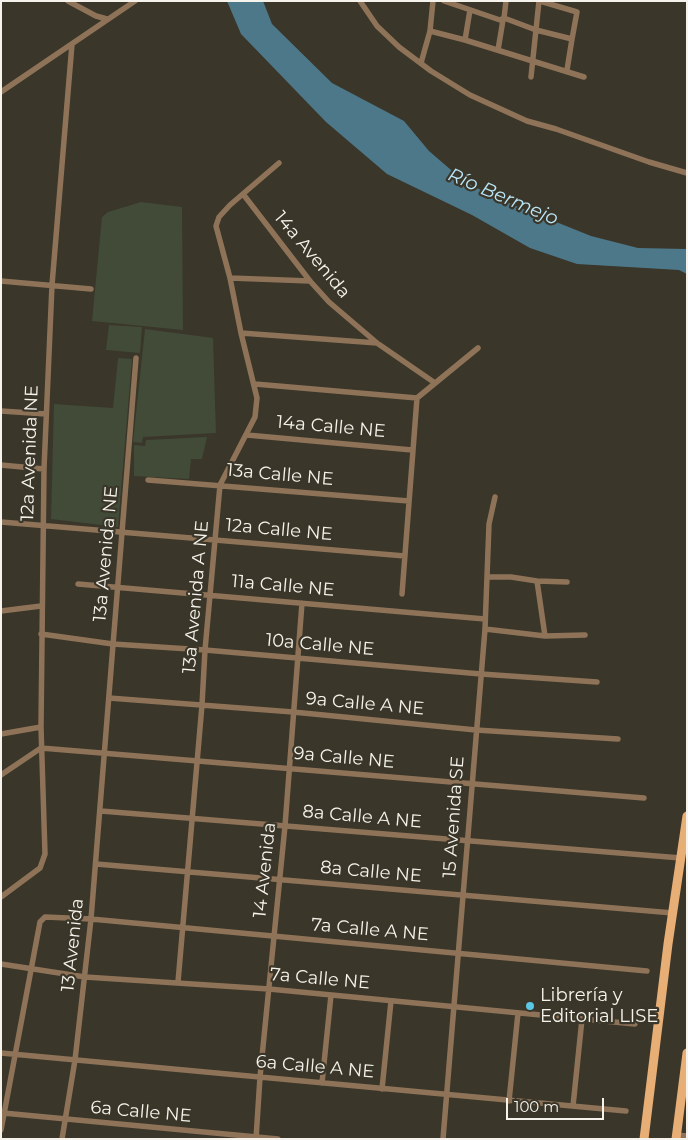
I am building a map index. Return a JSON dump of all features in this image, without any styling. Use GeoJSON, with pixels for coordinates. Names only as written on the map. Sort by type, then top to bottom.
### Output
{"type":"FeatureCollection","features":[{"type":"Feature","properties":{"kind":"main road"},"geometry":{"type":"LineString","coordinates":[[644,1139],[672,913],[687,816]]}},
{"type":"Feature","properties":{"kind":"main road"},"geometry":{"type":"LineString","coordinates":[[676,1137],[684,1102],[687,1054]]}},
{"type":"Feature","properties":{"kind":"street"},"geometry":{"type":"LineString","coordinates":[[68,1],[96,16],[107,19]]}},
{"type":"Feature","properties":{"kind":"street"},"geometry":{"type":"LineString","coordinates":[[1,92],[135,1]]}},
{"type":"Feature","properties":{"kind":"street"},"geometry":{"type":"LineString","coordinates":[[360,1],[377,26],[399,47],[470,95],[527,121],[687,173]]}},
{"type":"Feature","properties":{"kind":"street"},"geometry":{"type":"LineString","coordinates":[[421,63],[430,31],[433,1]]}},
{"type":"Feature","properties":{"kind":"street"},"geometry":{"type":"LineString","coordinates":[[444,1],[536,30],[572,39]]}},
{"type":"Feature","properties":{"kind":"street"},"geometry":{"type":"LineString","coordinates":[[498,50],[506,1]]}},
{"type":"Feature","properties":{"kind":"street"},"geometry":{"type":"LineString","coordinates":[[532,78],[540,1],[577,12],[566,70]]}},
{"type":"Feature","properties":{"kind":"street"},"geometry":{"type":"LineString","coordinates":[[465,40],[470,10]]}},
{"type":"Feature","properties":{"kind":"street"},"geometry":{"type":"LineString","coordinates":[[430,31],[566,70],[584,77]]}},
{"type":"Feature","properties":{"kind":"street","name":"12a Avenida NE"},"geometry":{"type":"LineString","coordinates":[[1,896],[42,864],[45,846],[41,727],[42,524],[52,285],[72,44]]}},
{"type":"Feature","properties":{"kind":"street"},"geometry":{"type":"LineString","coordinates":[[244,194],[279,163]]}},
{"type":"Feature","properties":{"kind":"street","name":"13a Avenida A NE"},"geometry":{"type":"LineString","coordinates":[[178,982],[220,485],[255,417],[257,398],[230,278],[216,226],[219,217],[244,194]]}},
{"type":"Feature","properties":{"kind":"street","name":"14a Avenida"},"geometry":{"type":"LineString","coordinates":[[244,194],[328,302],[377,343],[435,383]]}},
{"type":"Feature","properties":{"kind":"street"},"geometry":{"type":"LineString","coordinates":[[230,278],[310,281]]}},
{"type":"Feature","properties":{"kind":"street"},"geometry":{"type":"LineString","coordinates":[[1,281],[91,289]]}},
{"type":"Feature","properties":{"kind":"street"},"geometry":{"type":"LineString","coordinates":[[241,333],[377,343]]}},
{"type":"Feature","properties":{"kind":"street"},"geometry":{"type":"LineString","coordinates":[[402,594],[417,398],[478,348]]}},
{"type":"Feature","properties":{"kind":"street","name":"13a Avenida NE"},"geometry":{"type":"LineString","coordinates":[[105,753],[136,358]]}},
{"type":"Feature","properties":{"kind":"street"},"geometry":{"type":"LineString","coordinates":[[255,384],[417,398]]}},
{"type":"Feature","properties":{"kind":"street"},"geometry":{"type":"LineString","coordinates":[[1,411],[46,414]]}},
{"type":"Feature","properties":{"kind":"street","name":"14a Calle NE"},"geometry":{"type":"LineString","coordinates":[[247,435],[412,450]]}},
{"type":"Feature","properties":{"kind":"street"},"geometry":{"type":"LineString","coordinates":[[1,465],[44,468]]}},
{"type":"Feature","properties":{"kind":"street","name":"13a Calle NE"},"geometry":{"type":"LineString","coordinates":[[148,480],[408,501]]}},
{"type":"Feature","properties":{"kind":"street","name":"15 Avenida SE"},"geometry":{"type":"LineString","coordinates":[[443,1139],[460,954],[463,895],[485,629],[489,524],[495,497]]}},
{"type":"Feature","properties":{"kind":"street","name":"12a Calle NE"},"geometry":{"type":"LineString","coordinates":[[1,522],[405,556]]}},
{"type":"Feature","properties":{"kind":"street"},"geometry":{"type":"LineString","coordinates":[[487,577],[511,577],[537,582],[567,582]]}},
{"type":"Feature","properties":{"kind":"street"},"geometry":{"type":"LineString","coordinates":[[537,582],[545,636]]}},
{"type":"Feature","properties":{"kind":"street","name":"11a Calle NE"},"geometry":{"type":"LineString","coordinates":[[78,584],[485,619]]}},
{"type":"Feature","properties":{"kind":"street","name":"14 Avenida"},"geometry":{"type":"LineString","coordinates":[[256,1138],[260,1077],[285,826],[302,603]]}},
{"type":"Feature","properties":{"kind":"street"},"geometry":{"type":"LineString","coordinates":[[1,611],[41,606]]}},
{"type":"Feature","properties":{"kind":"street"},"geometry":{"type":"LineString","coordinates":[[485,629],[545,636],[585,635]]}},
{"type":"Feature","properties":{"kind":"street","name":"10a Calle NE"},"geometry":{"type":"LineString","coordinates":[[41,634],[113,644],[597,682]]}},
{"type":"Feature","properties":{"kind":"street","name":"9a Calle A NE"},"geometry":{"type":"LineString","coordinates":[[109,698],[293,712],[476,730],[618,738]]}},
{"type":"Feature","properties":{"kind":"street"},"geometry":{"type":"LineString","coordinates":[[1,734],[41,727]]}},
{"type":"Feature","properties":{"kind":"street"},"geometry":{"type":"LineString","coordinates":[[1,775],[42,748]]}},
{"type":"Feature","properties":{"kind":"street","name":"9a Calle NE"},"geometry":{"type":"LineString","coordinates":[[42,748],[644,798]]}},
{"type":"Feature","properties":{"kind":"street","name":"13 Avenida"},"geometry":{"type":"LineString","coordinates":[[62,1139],[75,1060],[85,977],[105,753]]}},
{"type":"Feature","properties":{"kind":"street","name":"8a Calle A NE"},"geometry":{"type":"LineString","coordinates":[[101,811],[681,858]]}},
{"type":"Feature","properties":{"kind":"street","name":"8a Calle NE"},"geometry":{"type":"LineString","coordinates":[[96,864],[672,913]]}},
{"type":"Feature","properties":{"kind":"street","name":"7a Calle A NE"},"geometry":{"type":"LineString","coordinates":[[32,970],[40,922],[43,918],[50,916],[647,971]]}},
{"type":"Feature","properties":{"kind":"street","name":"7a Calle NE"},"geometry":{"type":"LineString","coordinates":[[1,964],[85,977],[269,989],[635,1024]]}},
{"type":"Feature","properties":{"kind":"street"},"geometry":{"type":"LineString","coordinates":[[1,1130],[32,970]]}},
{"type":"Feature","properties":{"kind":"street"},"geometry":{"type":"LineString","coordinates":[[322,1083],[330,995]]}},
{"type":"Feature","properties":{"kind":"street"},"geometry":{"type":"LineString","coordinates":[[382,1089],[391,1000]]}},
{"type":"Feature","properties":{"kind":"street"},"geometry":{"type":"LineString","coordinates":[[509,1100],[518,1013]]}},
{"type":"Feature","properties":{"kind":"street"},"geometry":{"type":"LineString","coordinates":[[573,1106],[582,1019]]}},
{"type":"Feature","properties":{"kind":"street","name":"6a Calle A NE"},"geometry":{"type":"LineString","coordinates":[[1,1053],[626,1111]]}},
{"type":"Feature","properties":{"kind":"street","name":"6a Calle NE"},"geometry":{"type":"LineString","coordinates":[[3,1113],[278,1139]]}},
{"type":"Feature","properties":{"kind":"street"},"geometry":{"type":"LineString","coordinates":[[676,1137],[687,1136]]}},
{"type":"Feature","properties":{"kind":"green space"},"geometry":{"type":"Polygon","coordinates":[[[141,202],[182,207],[183,330],[92,321],[102,217],[108,212],[141,202]]]}},
{"type":"Feature","properties":{"kind":"green space"},"geometry":{"type":"Polygon","coordinates":[[[109,325],[142,327],[140,353],[106,350],[109,325]]]}},
{"type":"Feature","properties":{"kind":"green space"},"geometry":{"type":"Polygon","coordinates":[[[145,329],[213,338],[216,433],[143,437],[142,443],[133,442],[145,329]]]}},
{"type":"Feature","properties":{"kind":"green space"},"geometry":{"type":"Polygon","coordinates":[[[118,358],[132,359],[118,527],[51,519],[54,404],[113,408],[118,358]]]}},
{"type":"Feature","properties":{"kind":"green space"},"geometry":{"type":"Polygon","coordinates":[[[207,437],[202,459],[191,459],[189,479],[134,476],[134,445],[145,446],[146,440],[207,437]]]}},
{"type":"Feature","properties":{"kind":"water"},"geometry":{"type":"Polygon","coordinates":[[[227,1],[263,1],[272,24],[332,83],[404,121],[429,151],[465,182],[499,199],[591,236],[638,248],[687,249],[687,274],[679,270],[577,264],[530,248],[472,215],[387,174],[326,122],[241,34],[227,1]]]}},
{"type":"Feature","properties":{"kind":"place","name":"Librería y Editorial LISE"},"geometry":{"type":"Point","coordinates":[530,1006]}},
{"type":"Feature","properties":{"kind":"water label","name":"Río Bermejo"},"geometry":{"type":"Point","coordinates":[503,197]}}]}
